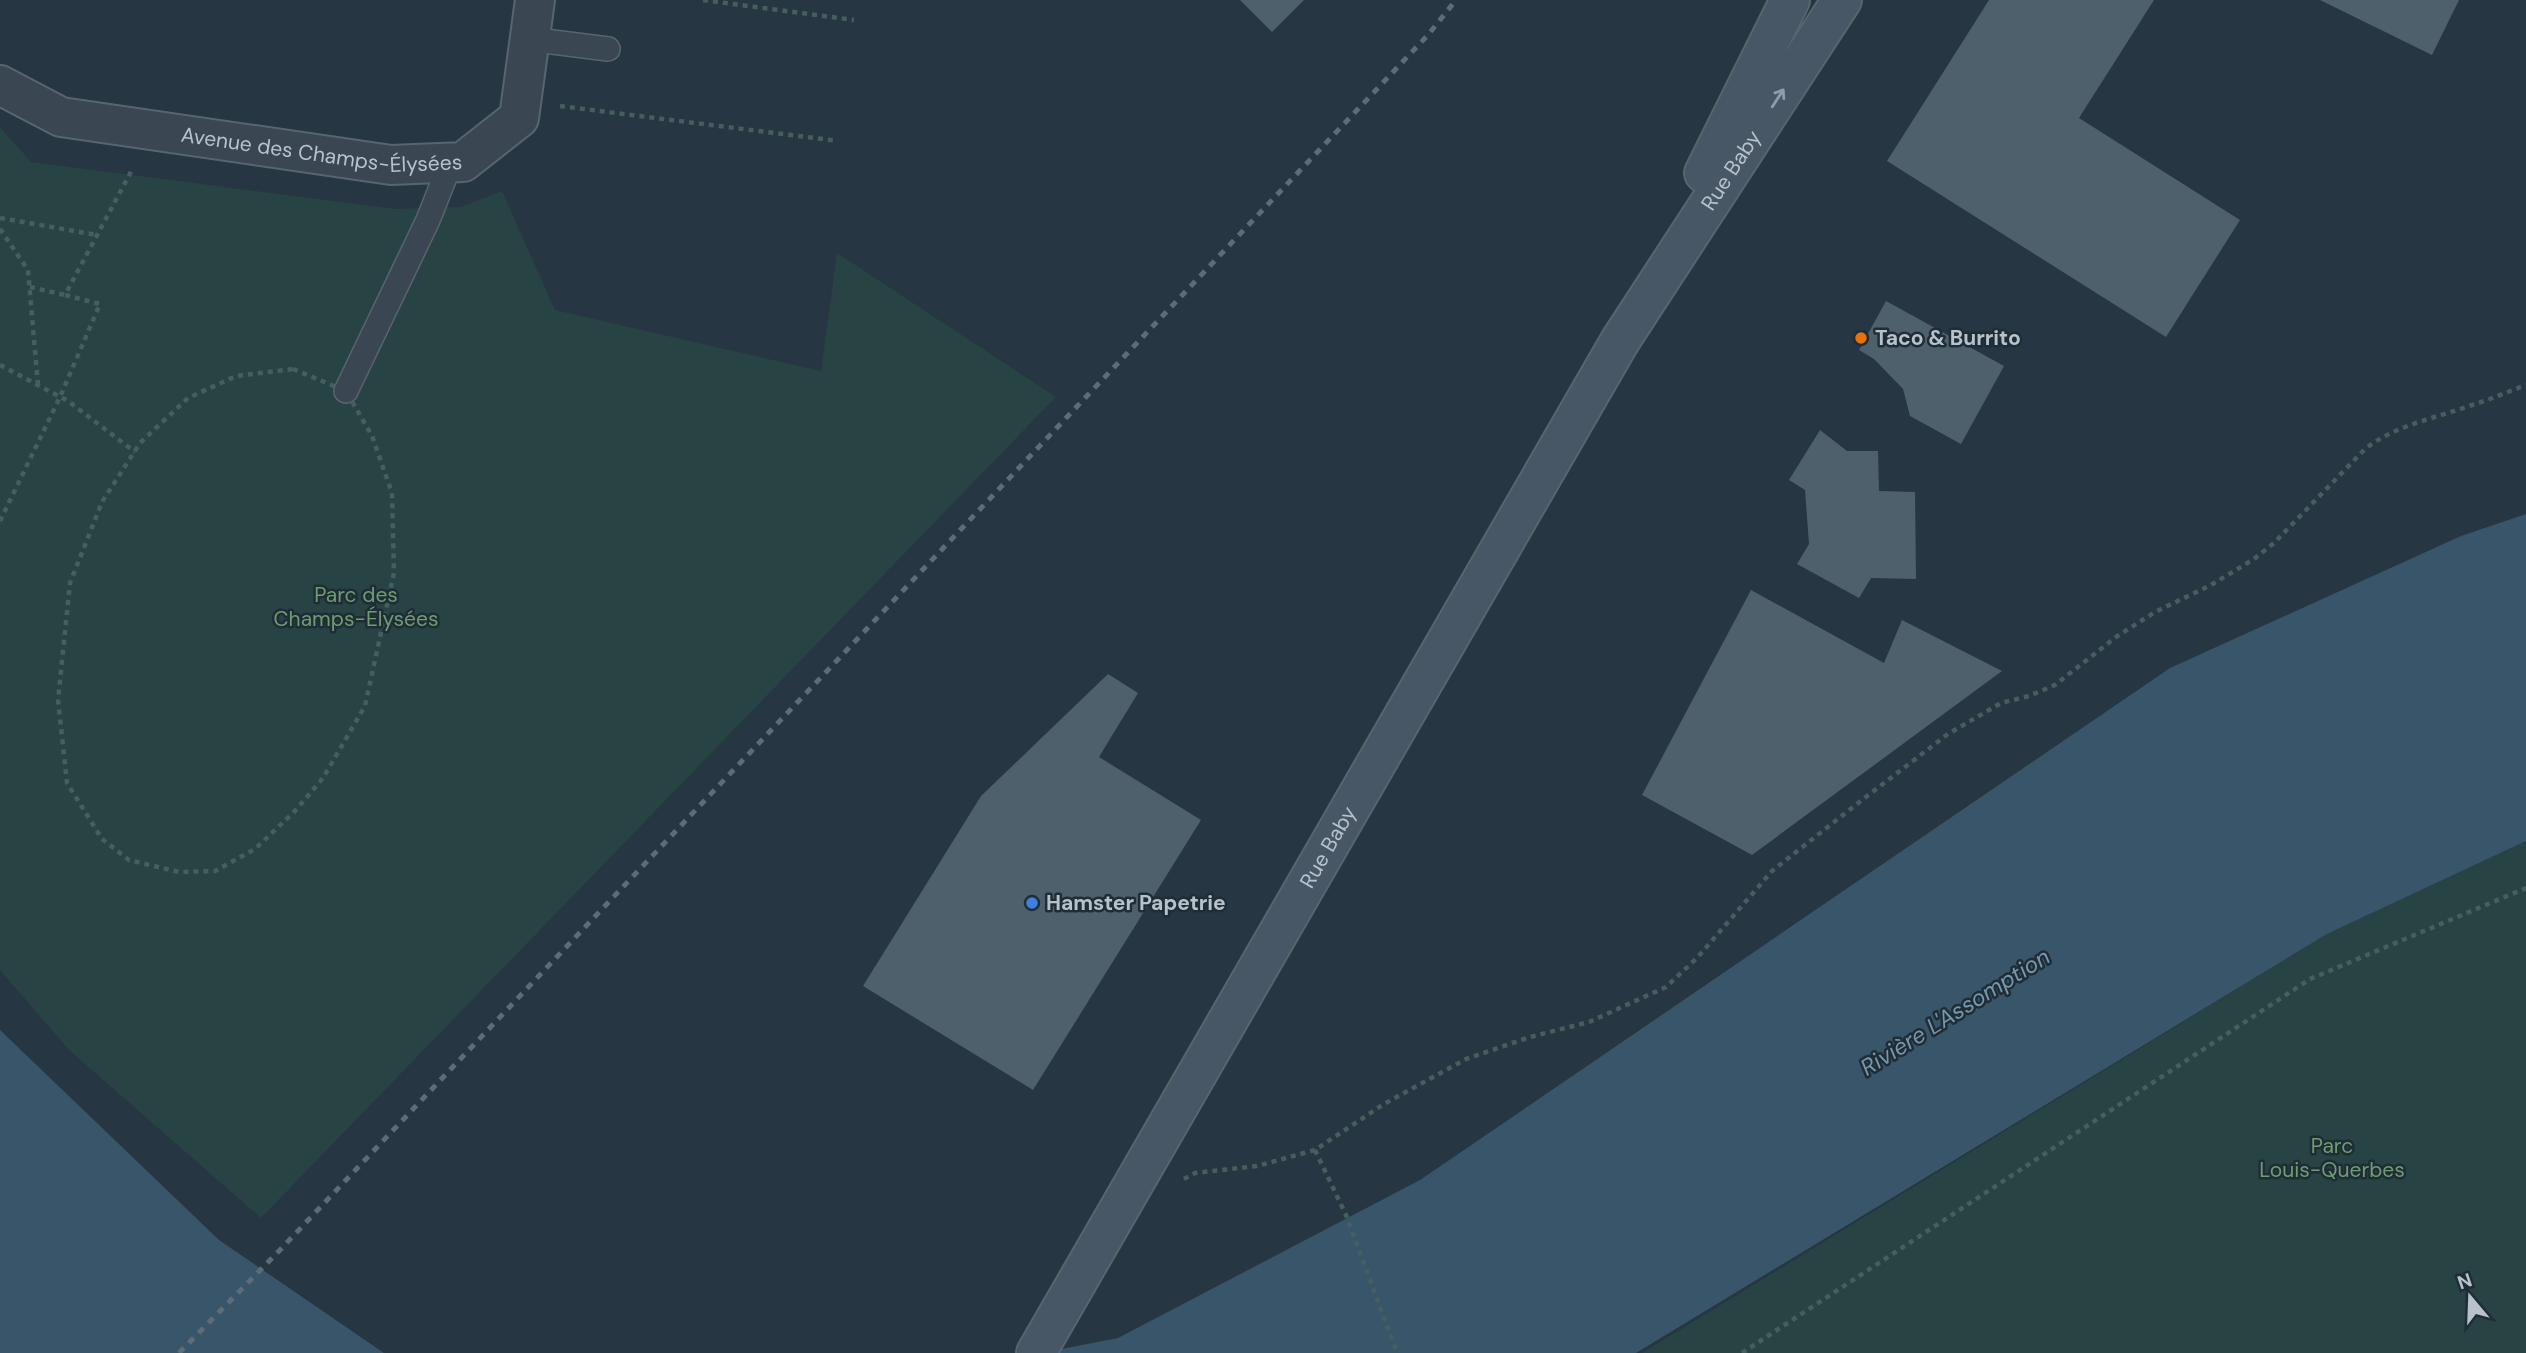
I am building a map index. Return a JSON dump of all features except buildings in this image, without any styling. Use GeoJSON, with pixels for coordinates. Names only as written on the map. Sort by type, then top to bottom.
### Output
{"type":"FeatureCollection","features":[{"type":"Feature","properties":{"kind":"main road","name":"Rue Baby"},"geometry":{"type":"LineString","coordinates":[[1620,341],[1790,0]]}},
{"type":"Feature","properties":{"kind":"main road","name":"Rue Baby"},"geometry":{"type":"LineString","coordinates":[[1038,1350],[1620,341],[1842,0]]}},
{"type":"Feature","properties":{"kind":"street","name":"Avenue des Champs-Élysées"},"geometry":{"type":"LineString","coordinates":[[0,85],[61,117],[391,164],[463,162],[519,118],[535,0]]}},
{"type":"Feature","properties":{"kind":"lane"},"geometry":{"type":"LineString","coordinates":[[529,39],[608,48]]}},
{"type":"Feature","properties":{"kind":"lane"},"geometry":{"type":"LineString","coordinates":[[346,391],[428,220],[451,162]]}},
{"type":"Feature","properties":{"kind":"path"},"geometry":{"type":"LineString","coordinates":[[703,0],[854,20]]}},
{"type":"Feature","properties":{"kind":"path"},"geometry":{"type":"LineString","coordinates":[[552,105],[838,141]]}},
{"type":"Feature","properties":{"kind":"path"},"geometry":{"type":"LineString","coordinates":[[65,295],[139,158]]}},
{"type":"Feature","properties":{"kind":"path"},"geometry":{"type":"LineString","coordinates":[[0,218],[97,235]]}},
{"type":"Feature","properties":{"kind":"path"},"geometry":{"type":"LineString","coordinates":[[0,229],[29,270],[38,385]]}},
{"type":"Feature","properties":{"kind":"path"},"geometry":{"type":"LineString","coordinates":[[0,521],[60,397],[100,304],[30,287]]}},
{"type":"Feature","properties":{"kind":"path"},"geometry":{"type":"LineString","coordinates":[[0,365],[60,397],[135,452]]}},
{"type":"Feature","properties":{"kind":"path"},"geometry":{"type":"LineString","coordinates":[[293,369],[346,391],[372,436],[392,493],[394,573],[365,706],[323,778],[295,811],[255,849],[215,871],[179,872],[129,860],[102,839],[67,783],[58,700],[70,583],[102,502],[140,443],[188,398],[236,376],[293,369]]}},
{"type":"Feature","properties":{"kind":"path"},"geometry":{"type":"LineString","coordinates":[[1195,1173],[1257,1166],[1314,1150],[1440,1071],[1530,1037],[1589,1022],[1666,987],[1697,958],[1772,871],[1948,734],[2001,703],[2029,696],[2055,685],[2116,637],[2155,612],[2211,586],[2254,559],[2274,543],[2365,449],[2381,437],[2526,385]]}},
{"type":"Feature","properties":{"kind":"path"},"geometry":{"type":"LineString","coordinates":[[1742,1353],[2310,979],[2526,888]]}},
{"type":"Feature","properties":{"kind":"path"},"geometry":{"type":"LineString","coordinates":[[1314,1150],[1346,1215],[1396,1353]]}},
{"type":"Feature","properties":{"kind":"green space","name":"Parc des Champs-Élysées"},"geometry":{"type":"Polygon","coordinates":[[[0,127],[31,162],[396,209],[461,207],[502,191],[555,310],[821,371],[837,253],[1056,397],[261,1218],[69,1050],[0,970],[0,127]]]}},
{"type":"Feature","properties":{"kind":"green space","name":"Parc Louis-Querbes"},"geometry":{"type":"Polygon","coordinates":[[[2526,841],[2526,1353],[1642,1353],[2327,934],[2526,841]]]}},
{"type":"Feature","properties":{"kind":"water","name":"Rivière L'Assomption"},"geometry":{"type":"Polygon","coordinates":[[[2526,514],[2526,841],[2327,934],[1636,1353],[1041,1353],[1118,1338],[1420,1180],[2170,668],[2461,536],[2526,514]]]}},
{"type":"Feature","properties":{"kind":"water"},"geometry":{"type":"Polygon","coordinates":[[[0,1030],[219,1240],[384,1353],[0,1353],[0,1030]]]}},
{"type":"Feature","properties":{"kind":"railway"},"geometry":{"type":"LineString","coordinates":[[179,1353],[278,1252],[1428,35],[1456,0]]}},
{"type":"Feature","properties":{"kind":"place","name":"Taco & Burrito"},"geometry":{"type":"Point","coordinates":[1861,338]}},
{"type":"Feature","properties":{"kind":"place","name":"Hamster Papetrie"},"geometry":{"type":"Point","coordinates":[1032,903]}}]}
